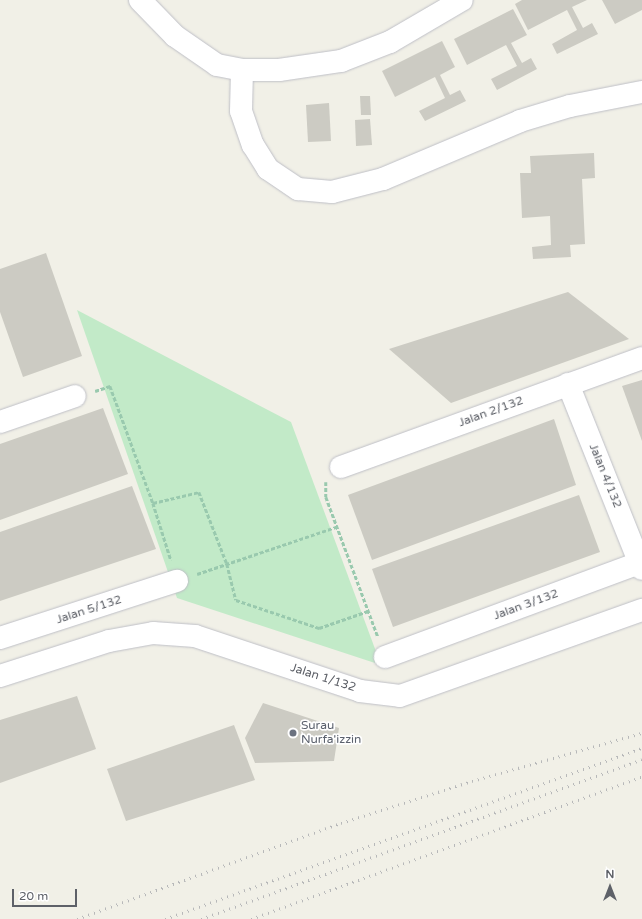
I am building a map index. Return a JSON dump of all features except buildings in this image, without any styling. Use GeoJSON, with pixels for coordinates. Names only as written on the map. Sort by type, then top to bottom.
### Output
{"type":"FeatureCollection","features":[{"type":"Feature","properties":{"kind":"street"},"geometry":{"type":"LineString","coordinates":[[140,0],[175,36],[217,65],[242,70],[279,70],[341,61],[390,42],[462,0]]}},
{"type":"Feature","properties":{"kind":"street"},"geometry":{"type":"LineString","coordinates":[[242,70],[241,111],[253,145],[268,169],[298,189],[332,192],[383,178],[520,121],[570,106],[642,92]]}},
{"type":"Feature","properties":{"kind":"street","name":"Jalan 2/132"},"geometry":{"type":"LineString","coordinates":[[341,467],[642,358]]}},
{"type":"Feature","properties":{"kind":"street","name":"Jalan 4/132"},"geometry":{"type":"LineString","coordinates":[[568,384],[641,565]]}},
{"type":"Feature","properties":{"kind":"street"},"geometry":{"type":"LineString","coordinates":[[1,420],[76,396]]}},
{"type":"Feature","properties":{"kind":"street","name":"Jalan 3/132"},"geometry":{"type":"LineString","coordinates":[[385,657],[641,565]]}},
{"type":"Feature","properties":{"kind":"street","name":"Jalan 5/132"},"geometry":{"type":"LineString","coordinates":[[0,638],[177,581]]}},
{"type":"Feature","properties":{"kind":"street","name":"Jalan 1/132"},"geometry":{"type":"LineString","coordinates":[[0,676],[108,641],[153,633],[195,636],[360,691],[400,696],[642,610]]}},
{"type":"Feature","properties":{"kind":"path"},"geometry":{"type":"LineString","coordinates":[[76,396],[110,386],[152,503],[177,581],[336,527]]}},
{"type":"Feature","properties":{"kind":"path"},"geometry":{"type":"LineString","coordinates":[[341,467],[331,472],[324,488],[336,527],[385,657]]}},
{"type":"Feature","properties":{"kind":"path"},"geometry":{"type":"LineString","coordinates":[[152,503],[199,492],[227,564],[236,600],[319,628],[368,611]]}},
{"type":"Feature","properties":{"kind":"green space"},"geometry":{"type":"Polygon","coordinates":[[[77,310],[291,422],[381,665],[177,598],[77,310]]]}},
{"type":"Feature","properties":{"kind":"railway"},"geometry":{"type":"LineString","coordinates":[[77,919],[341,823],[472,781],[642,733]]}},
{"type":"Feature","properties":{"kind":"railway"},"geometry":{"type":"LineString","coordinates":[[165,919],[642,748]]}},
{"type":"Feature","properties":{"kind":"railway"},"geometry":{"type":"LineString","coordinates":[[201,919],[642,759]]}},
{"type":"Feature","properties":{"kind":"railway"},"geometry":{"type":"LineString","coordinates":[[251,919],[642,777]]}},
{"type":"Feature","properties":{"kind":"place","name":"Surau Nurfa'izzin"},"geometry":{"type":"Point","coordinates":[293,733]}}]}
